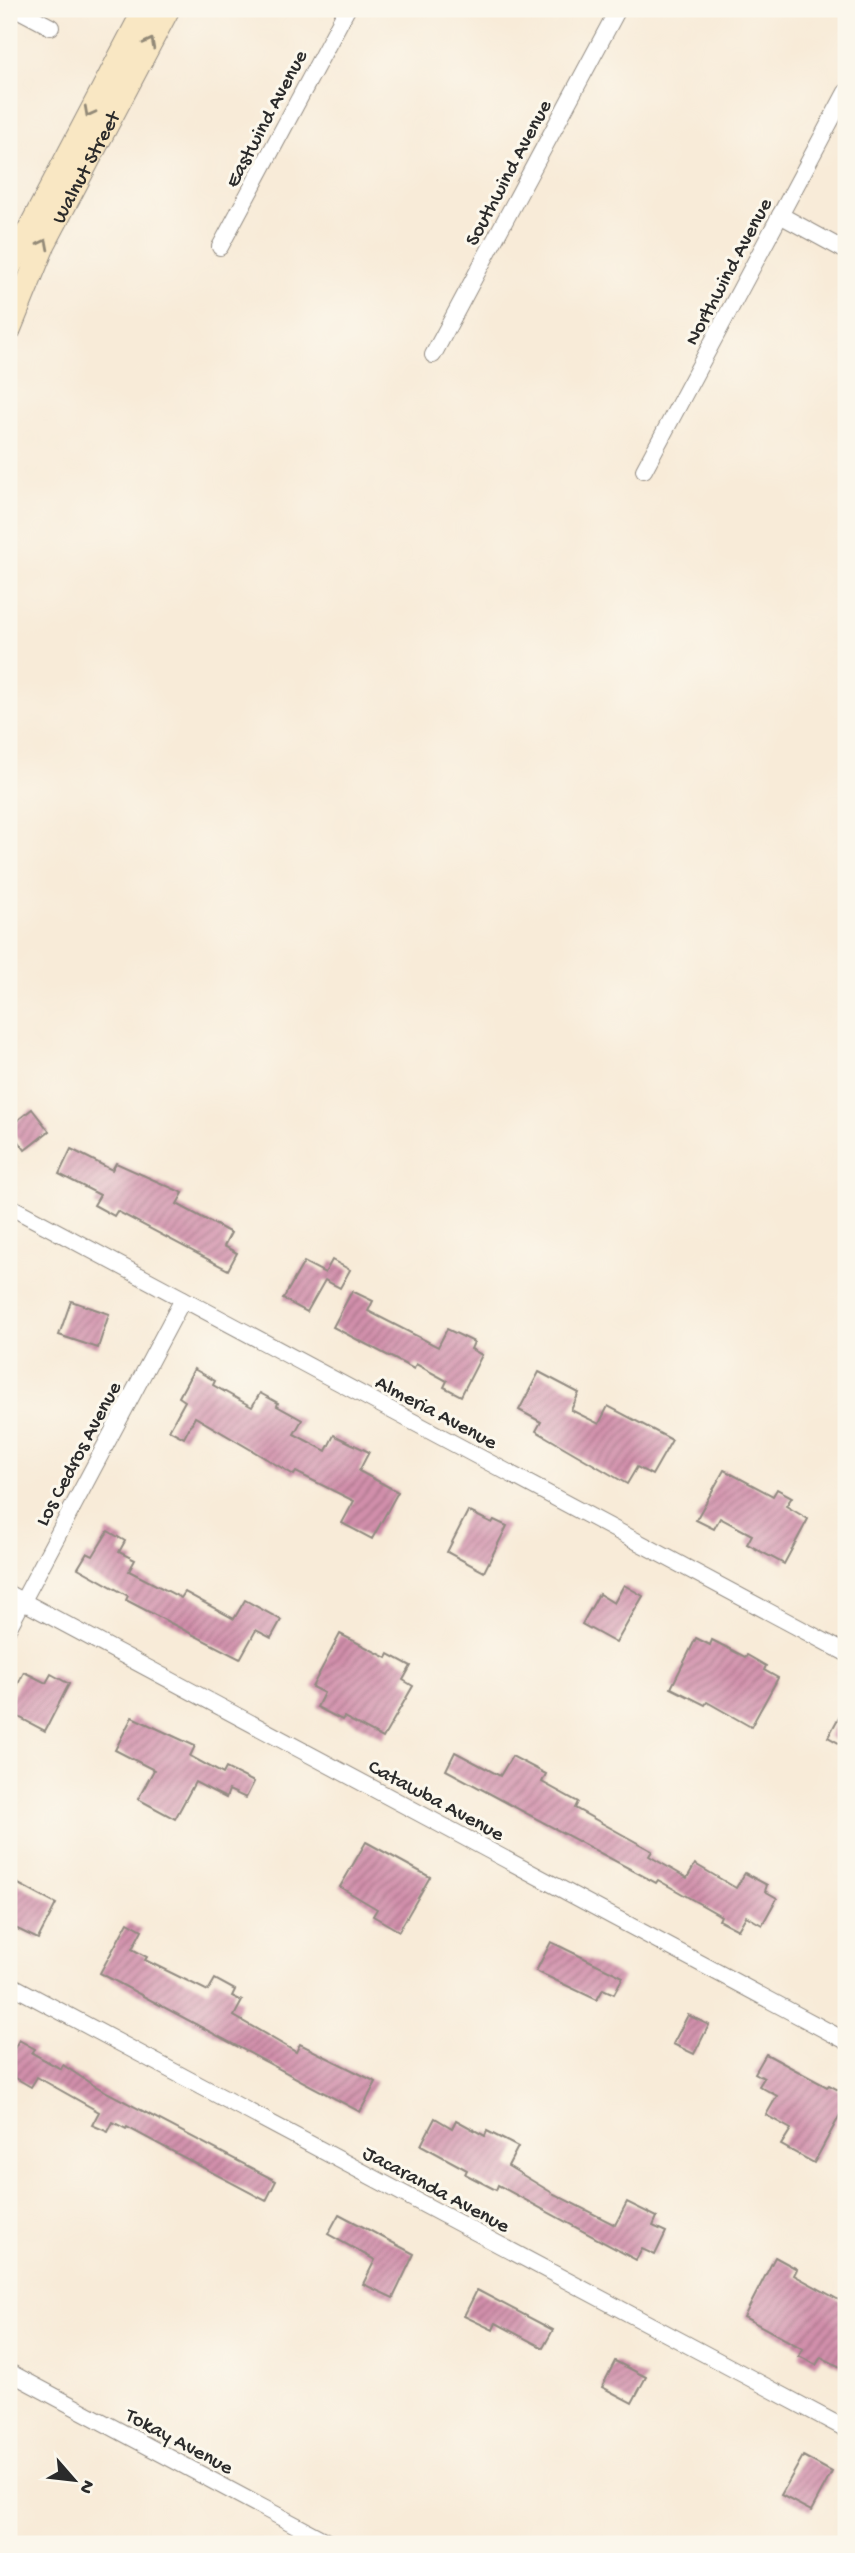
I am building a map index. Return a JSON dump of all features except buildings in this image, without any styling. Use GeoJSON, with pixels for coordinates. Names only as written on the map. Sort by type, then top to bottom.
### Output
{"type":"FeatureCollection","features":[{"type":"Feature","properties":{"kind":"street"},"geometry":{"type":"LineString","coordinates":[[17,9],[51,27]]}},
{"type":"Feature","properties":{"kind":"street","name":"Walnut Street"},"geometry":{"type":"LineString","coordinates":[[11,257],[145,9]]}},
{"type":"Feature","properties":{"kind":"street","name":"Walnut Street"},"geometry":{"type":"LineString","coordinates":[[9,330],[44,244],[168,9]]}},
{"type":"Feature","properties":{"kind":"street","name":"Eastwind Avenue"},"geometry":{"type":"LineString","coordinates":[[220,247],[347,9]]}},
{"type":"Feature","properties":{"kind":"street","name":"Southwind Avenue"},"geometry":{"type":"LineString","coordinates":[[432,355],[618,9]]}},
{"type":"Feature","properties":{"kind":"street","name":"Northwind Avenue"},"geometry":{"type":"LineString","coordinates":[[644,470],[846,92]]}},
{"type":"Feature","properties":{"kind":"street"},"geometry":{"type":"LineString","coordinates":[[780,215],[846,251]]}},
{"type":"Feature","properties":{"kind":"street","name":"Almeria Avenue"},"geometry":{"type":"LineString","coordinates":[[9,1206],[846,1653]]}},
{"type":"Feature","properties":{"kind":"street","name":"Los Cedros Avenue"},"geometry":{"type":"LineString","coordinates":[[9,1627],[15,1598],[183,1299]]}},
{"type":"Feature","properties":{"kind":"street","name":"Catawba Avenue"},"geometry":{"type":"LineString","coordinates":[[15,1598],[846,2041]]}},
{"type":"Feature","properties":{"kind":"street","name":"Jacaranda Avenue"},"geometry":{"type":"LineString","coordinates":[[9,1984],[846,2429]]}},
{"type":"Feature","properties":{"kind":"street","name":"Tokay Avenue"},"geometry":{"type":"LineString","coordinates":[[9,2372],[331,2544]]}}]}
